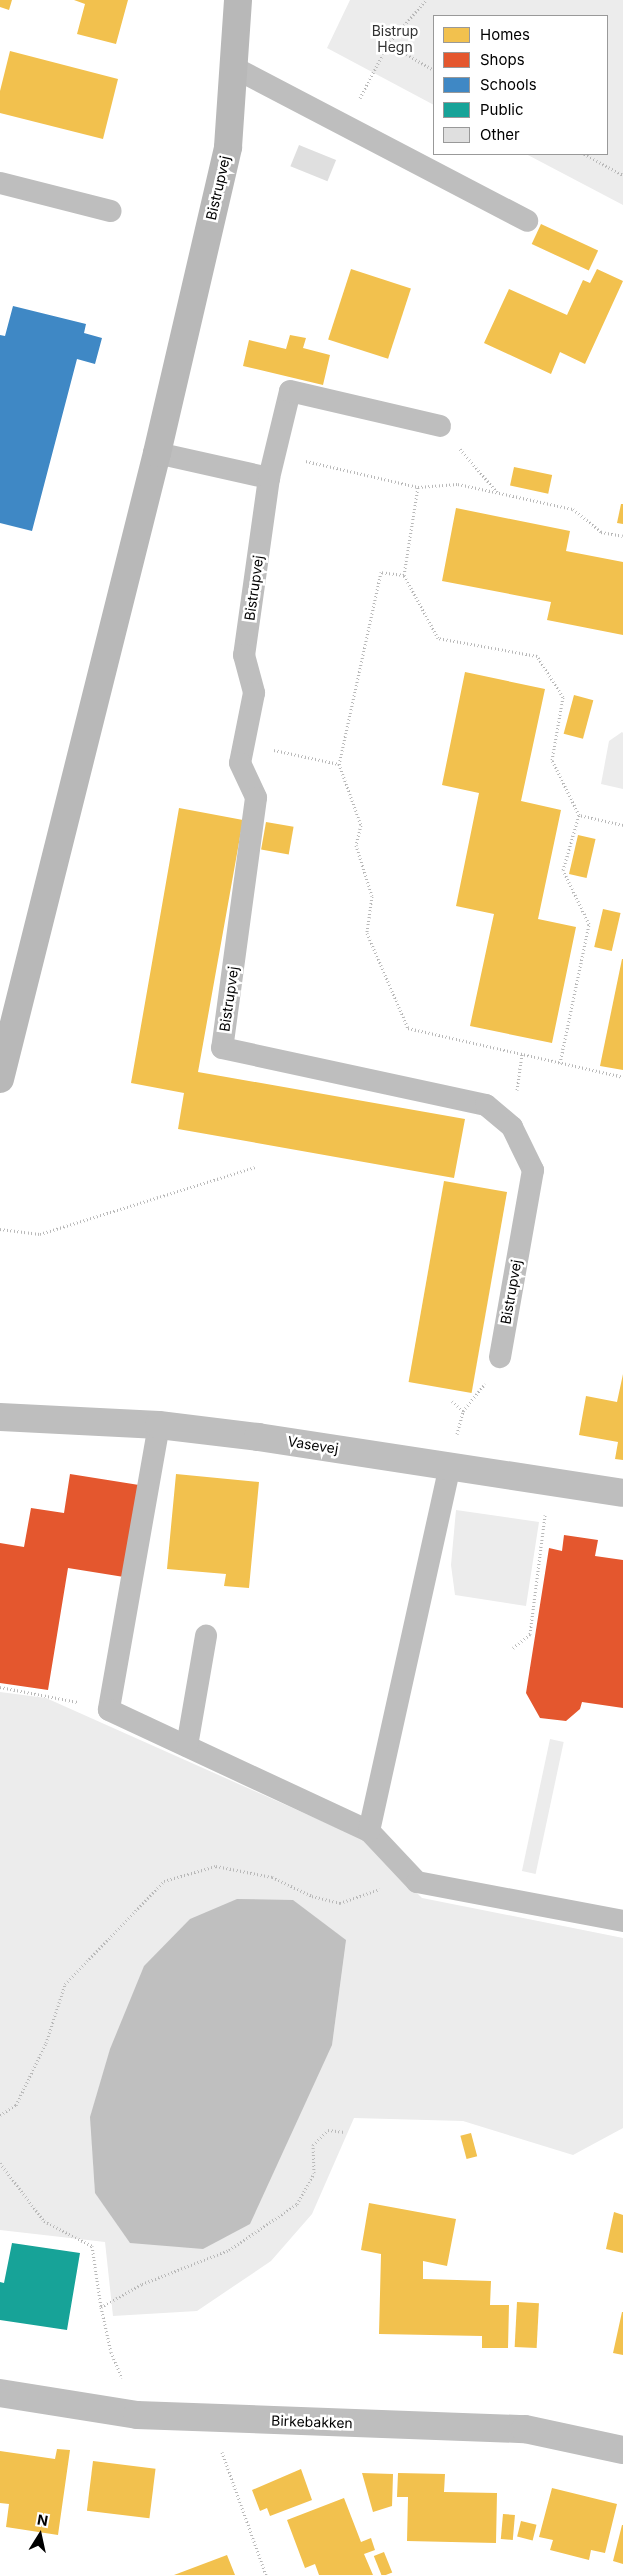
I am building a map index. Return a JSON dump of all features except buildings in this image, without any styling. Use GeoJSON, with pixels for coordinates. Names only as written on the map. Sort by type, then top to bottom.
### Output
{"type":"FeatureCollection","features":[{"type":"Feature","properties":{"kind":"main road","name":"Bistrupvej"},"geometry":{"type":"LineString","coordinates":[[0,1079],[157,453],[228,147],[238,0]]}},
{"type":"Feature","properties":{"kind":"street","name":"Vasevej"},"geometry":{"type":"LineString","coordinates":[[0,1417],[159,1425],[450,1466],[623,1493]]}},
{"type":"Feature","properties":{"kind":"street","name":"Birkebakken"},"geometry":{"type":"LineString","coordinates":[[0,2392],[137,2416],[525,2429],[623,2450]]}},
{"type":"Feature","properties":{"kind":"lane"},"geometry":{"type":"LineString","coordinates":[[233,67],[527,220]]}},
{"type":"Feature","properties":{"kind":"lane"},"geometry":{"type":"LineString","coordinates":[[0,182],[111,211]]}},
{"type":"Feature","properties":{"kind":"lane","name":"Bistrupvej"},"geometry":{"type":"LineString","coordinates":[[440,426],[290,391],[270,478],[244,655],[254,693],[240,763],[256,798],[222,1048],[486,1105],[512,1127],[532,1170],[500,1357]]}},
{"type":"Feature","properties":{"kind":"lane"},"geometry":{"type":"LineString","coordinates":[[157,453],[270,478]]}},
{"type":"Feature","properties":{"kind":"lane"},"geometry":{"type":"LineString","coordinates":[[159,1425],[109,1710],[369,1831],[417,1882],[623,1920]]}},
{"type":"Feature","properties":{"kind":"lane"},"geometry":{"type":"LineString","coordinates":[[369,1831],[450,1466]]}},
{"type":"Feature","properties":{"kind":"lane"},"geometry":{"type":"LineString","coordinates":[[186,1746],[206,1636]]}},
{"type":"Feature","properties":{"kind":"path"},"geometry":{"type":"LineString","coordinates":[[346,126],[388,44],[426,0]]}},
{"type":"Feature","properties":{"kind":"path"},"geometry":{"type":"LineString","coordinates":[[388,44],[433,69]]}},
{"type":"Feature","properties":{"kind":"path"},"geometry":{"type":"LineString","coordinates":[[586,155],[623,175]]}},
{"type":"Feature","properties":{"kind":"path"},"geometry":{"type":"LineString","coordinates":[[440,426],[498,493]]}},
{"type":"Feature","properties":{"kind":"path"},"geometry":{"type":"LineString","coordinates":[[270,478],[294,459],[418,486],[458,484],[573,509],[601,532],[623,536]]}},
{"type":"Feature","properties":{"kind":"path"},"geometry":{"type":"LineString","coordinates":[[418,486],[404,575],[438,638],[538,656],[563,697],[552,760],[579,815],[563,870],[590,924],[560,1062]]}},
{"type":"Feature","properties":{"kind":"path"},"geometry":{"type":"LineString","coordinates":[[404,575],[381,572],[339,764],[361,825],[356,846],[372,896],[366,933],[408,1028],[623,1076]]}},
{"type":"Feature","properties":{"kind":"path"},"geometry":{"type":"LineString","coordinates":[[244,744],[339,764]]}},
{"type":"Feature","properties":{"kind":"path"},"geometry":{"type":"LineString","coordinates":[[579,815],[623,825]]}},
{"type":"Feature","properties":{"kind":"path"},"geometry":{"type":"LineString","coordinates":[[0,1229],[40,1234],[255,1168]]}},
{"type":"Feature","properties":{"kind":"path"},"geometry":{"type":"LineString","coordinates":[[452,1401],[463,1411],[480,1394]]}},
{"type":"Feature","properties":{"kind":"path"},"geometry":{"type":"LineString","coordinates":[[514,1648],[530,1634],[549,1482]]}},
{"type":"Feature","properties":{"kind":"path"},"geometry":{"type":"LineString","coordinates":[[0,1688],[45,1694]]}},
{"type":"Feature","properties":{"kind":"path"},"geometry":{"type":"LineString","coordinates":[[0,2116],[16,2105],[46,2043],[65,1984],[164,1881],[216,1866],[272,1877],[312,1896],[340,1903],[388,1885]]}},
{"type":"Feature","properties":{"kind":"path"},"geometry":{"type":"LineString","coordinates":[[101,2307],[142,2284],[229,2250],[297,2204],[314,2173],[313,2145],[328,2130],[345,2132]]}},
{"type":"Feature","properties":{"kind":"path"},"geometry":{"type":"LineString","coordinates":[[0,2163],[44,2221],[92,2246],[101,2307],[112,2352],[137,2416]]}},
{"type":"Feature","properties":{"kind":"path"},"geometry":{"type":"LineString","coordinates":[[209,2418],[266,2575]]}},
{"type":"Feature","properties":{"kind":"green space","name":"Bistrup Hegn"},"geometry":{"type":"Polygon","coordinates":[[[350,0],[623,0],[623,205],[528,155],[608,155],[608,15],[433,15],[433,104],[327,48],[350,0]]]}},
{"type":"Feature","properties":{"kind":"green space"},"geometry":{"type":"Polygon","coordinates":[[[622,732],[623,789],[601,784],[609,741],[622,732]]]}},
{"type":"Feature","properties":{"kind":"green space"},"geometry":{"type":"Polygon","coordinates":[[[456,1510],[539,1522],[526,1606],[455,1595],[451,1565],[456,1510]]]}},
{"type":"Feature","properties":{"kind":"green space"},"geometry":{"type":"Polygon","coordinates":[[[0,1692],[46,1698],[362,1839],[422,1898],[623,1938],[623,2128],[573,2155],[463,2121],[354,2118],[312,2214],[271,2261],[197,2311],[113,2316],[105,2242],[0,2230],[0,1692]]]}},
{"type":"Feature","properties":{"kind":"green space"},"geometry":{"type":"Polygon","coordinates":[[[550,1739],[564,1742],[536,1874],[522,1871],[550,1739]]]}},
{"type":"Feature","properties":{"kind":"shaded area"},"geometry":{"type":"Polygon","coordinates":[[[237,1899],[293,1900],[346,1940],[332,2045],[250,2224],[203,2249],[130,2243],[95,2193],[90,2117],[110,2049],[144,1966],[190,1919],[237,1899]]]}}]}
